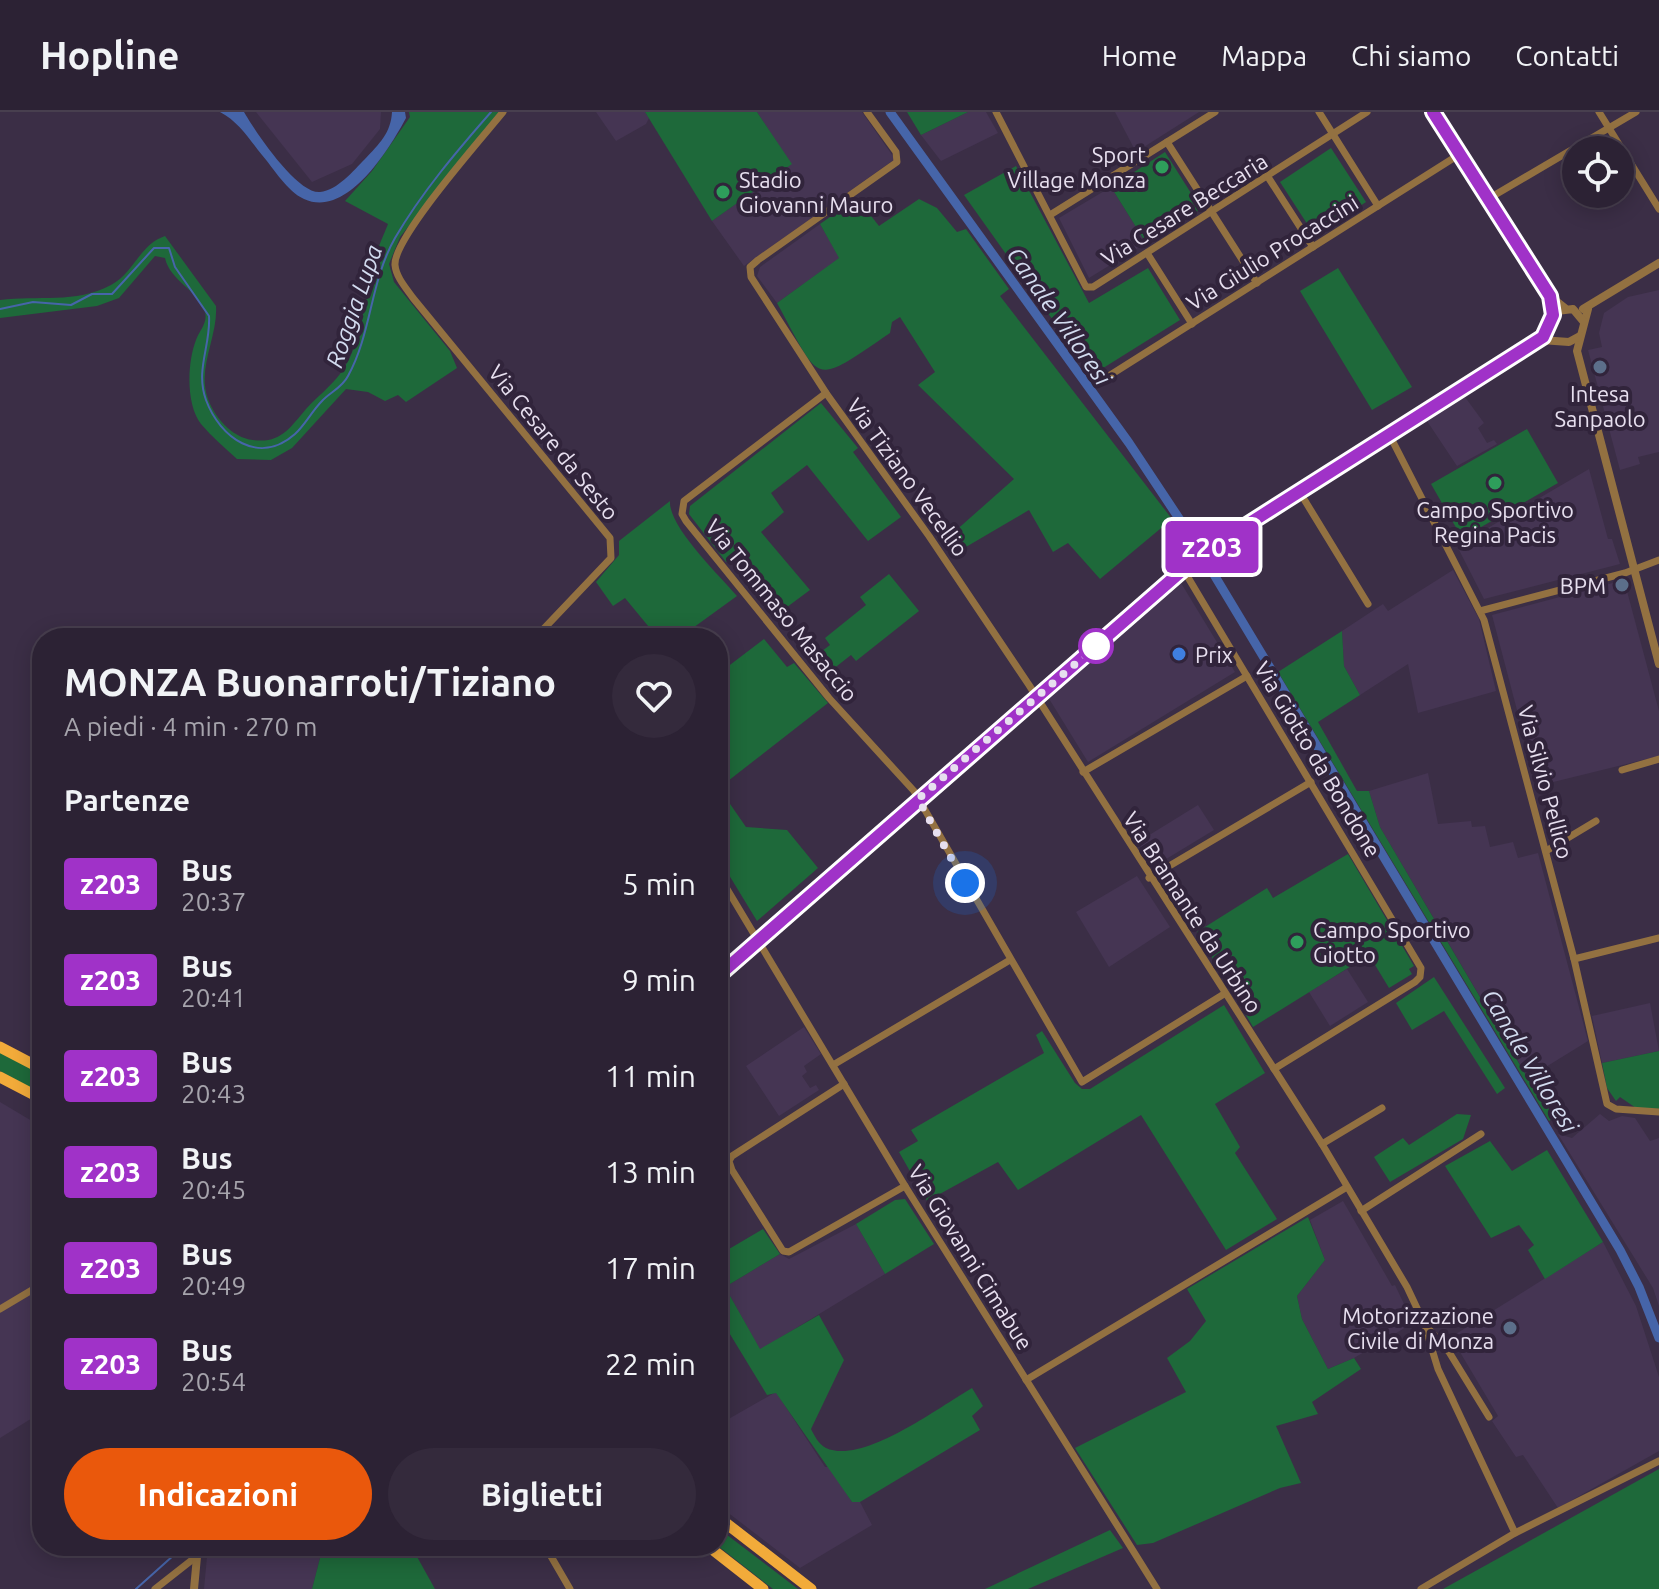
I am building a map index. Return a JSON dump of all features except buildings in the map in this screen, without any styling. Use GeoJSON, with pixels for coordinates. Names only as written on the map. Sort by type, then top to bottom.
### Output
{"type":"FeatureCollection","features":[{"type":"Feature","properties":{"kind":"main road"},"geometry":{"type":"LineString","coordinates":[[0,1047],[32,1064]]}},
{"type":"Feature","properties":{"kind":"main road"},"geometry":{"type":"LineString","coordinates":[[0,1077],[32,1094]]}},
{"type":"Feature","properties":{"kind":"main road"},"geometry":{"type":"LineString","coordinates":[[728,1525],[811,1589]]}},
{"type":"Feature","properties":{"kind":"main road"},"geometry":{"type":"LineString","coordinates":[[721,1556],[763,1589]]}},
{"type":"Feature","properties":{"kind":"street","name":"Via Cesare da Sesto"},"geometry":{"type":"LineString","coordinates":[[503,112],[405,237],[394,263],[413,298],[610,538],[611,558],[544,628]]}},
{"type":"Feature","properties":{"kind":"street","name":"Via Tiziano Vecellio"},"geometry":{"type":"LineString","coordinates":[[867,112],[896,152],[897,162],[758,260],[750,267],[751,277],[826,393],[929,536],[1037,697]]}},
{"type":"Feature","properties":{"kind":"street"},"geometry":{"type":"LineString","coordinates":[[996,112],[1050,215],[1215,112]]}},
{"type":"Feature","properties":{"kind":"street"},"geometry":{"type":"LineString","coordinates":[[1319,112],[1378,206]]}},
{"type":"Feature","properties":{"kind":"street","name":"Via Cesare Beccaria"},"geometry":{"type":"LineString","coordinates":[[1050,215],[1086,287],[1093,287],[1334,136],[1367,112]]}},
{"type":"Feature","properties":{"kind":"street"},"geometry":{"type":"LineString","coordinates":[[728,965],[1183,569],[1299,491],[1540,340],[1553,315],[1550,296],[1433,112]]}},
{"type":"Feature","properties":{"kind":"street"},"geometry":{"type":"LineString","coordinates":[[1599,112],[1659,209]]}},
{"type":"Feature","properties":{"kind":"street"},"geometry":{"type":"LineString","coordinates":[[1488,199],[1636,112]]}},
{"type":"Feature","properties":{"kind":"street"},"geometry":{"type":"LineString","coordinates":[[1167,142],[1257,283]]}},
{"type":"Feature","properties":{"kind":"street","name":"Via Giulio Procaccini"},"geometry":{"type":"LineString","coordinates":[[1104,379],[1460,154]]}},
{"type":"Feature","properties":{"kind":"street"},"geometry":{"type":"LineString","coordinates":[[1268,177],[1313,247]]}},
{"type":"Feature","properties":{"kind":"street"},"geometry":{"type":"LineString","coordinates":[[1147,253],[1192,324]]}},
{"type":"Feature","properties":{"kind":"street"},"geometry":{"type":"LineString","coordinates":[[1553,315],[1570,309],[1588,309],[1659,263]]}},
{"type":"Feature","properties":{"kind":"street"},"geometry":{"type":"LineString","coordinates":[[1550,296],[1583,321]]}},
{"type":"Feature","properties":{"kind":"street"},"geometry":{"type":"LineString","coordinates":[[1588,309],[1577,351],[1659,664]]}},
{"type":"Feature","properties":{"kind":"street"},"geometry":{"type":"LineString","coordinates":[[1549,326],[1556,339]]}},
{"type":"Feature","properties":{"kind":"street"},"geometry":{"type":"LineString","coordinates":[[1567,342],[1580,336]]}},
{"type":"Feature","properties":{"kind":"street"},"geometry":{"type":"LineString","coordinates":[[1540,340],[1567,342],[1577,351]]}},
{"type":"Feature","properties":{"kind":"street","name":"Via Tommaso Masaccio"},"geometry":{"type":"LineString","coordinates":[[826,393],[684,501],[682,514],[829,698],[918,799],[1082,1082],[1224,994]]}},
{"type":"Feature","properties":{"kind":"street","name":"Via Silvio Pellico"},"geometry":{"type":"LineString","coordinates":[[1389,434],[1480,611],[1574,959],[1607,1104],[1616,1109],[1659,1112]]}},
{"type":"Feature","properties":{"kind":"street"},"geometry":{"type":"LineString","coordinates":[[1299,491],[1368,604]]}},
{"type":"Feature","properties":{"kind":"street"},"geometry":{"type":"LineString","coordinates":[[1480,611],[1634,570],[1659,560]]}},
{"type":"Feature","properties":{"kind":"street","name":"Via Giotto da Bondone"},"geometry":{"type":"LineString","coordinates":[[1183,569],[1421,968],[1420,977],[1415,982],[1274,1069]]}},
{"type":"Feature","properties":{"kind":"street"},"geometry":{"type":"LineString","coordinates":[[1083,772],[1247,676]]}},
{"type":"Feature","properties":{"kind":"street","name":"Via Bramante da Urbino"},"geometry":{"type":"LineString","coordinates":[[1037,697],[1149,878],[1322,1144],[1407,1287],[1424,1323],[1438,1369],[1515,1533]]}},
{"type":"Feature","properties":{"kind":"street"},"geometry":{"type":"LineString","coordinates":[[1622,770],[1659,759]]}},
{"type":"Feature","properties":{"kind":"street"},"geometry":{"type":"LineString","coordinates":[[1149,878],[1311,782]]}},
{"type":"Feature","properties":{"kind":"street"},"geometry":{"type":"LineString","coordinates":[[1546,851],[1596,821]]}},
{"type":"Feature","properties":{"kind":"street","name":"Via Giovanni Cimabue"},"geometry":{"type":"LineString","coordinates":[[728,890],[905,1186],[1157,1589]]}},
{"type":"Feature","properties":{"kind":"street"},"geometry":{"type":"LineString","coordinates":[[1574,959],[1659,938]]}},
{"type":"Feature","properties":{"kind":"street"},"geometry":{"type":"LineString","coordinates":[[833,1065],[1010,960]]}},
{"type":"Feature","properties":{"kind":"street"},"geometry":{"type":"LineString","coordinates":[[844,1084],[729,1161],[783,1251],[789,1252],[905,1186]]}},
{"type":"Feature","properties":{"kind":"street"},"geometry":{"type":"LineString","coordinates":[[1322,1144],[1382,1108]]}},
{"type":"Feature","properties":{"kind":"street"},"geometry":{"type":"LineString","coordinates":[[1361,1211],[1481,1134]]}},
{"type":"Feature","properties":{"kind":"street"},"geometry":{"type":"LineString","coordinates":[[1026,1380],[1347,1187]]}},
{"type":"Feature","properties":{"kind":"street"},"geometry":{"type":"LineString","coordinates":[[0,1309],[32,1290]]}},
{"type":"Feature","properties":{"kind":"street","name":"Via Bramante da Urbino"},"geometry":{"type":"LineString","coordinates":[[1424,1323],[1449,1352],[1489,1417]]}},
{"type":"Feature","properties":{"kind":"street"},"geometry":{"type":"LineString","coordinates":[[1421,1589],[1515,1533],[1659,1461]]}},
{"type":"Feature","properties":{"kind":"street"},"geometry":{"type":"LineString","coordinates":[[155,1589],[192,1556]]}},
{"type":"Feature","properties":{"kind":"street"},"geometry":{"type":"LineString","coordinates":[[194,1589],[197,1556]]}},
{"type":"Feature","properties":{"kind":"street"},"geometry":{"type":"LineString","coordinates":[[551,1556],[570,1589]]}},
{"type":"Feature","properties":{"kind":"shaded area"},"geometry":{"type":"Polygon","coordinates":[[[256,112],[381,112],[380,129],[352,164],[312,182],[256,112]]]}},
{"type":"Feature","properties":{"kind":"shaded area"},"geometry":{"type":"Polygon","coordinates":[[[596,112],[645,112],[649,118],[646,124],[616,141],[596,112]]]}},
{"type":"Feature","properties":{"kind":"shaded area"},"geometry":{"type":"Polygon","coordinates":[[[757,112],[862,112],[895,159],[744,266],[712,221],[791,164],[757,112]]]}},
{"type":"Feature","properties":{"kind":"shaded area"},"geometry":{"type":"Polygon","coordinates":[[[968,112],[986,112],[998,133],[941,161],[921,135],[968,112]]]}},
{"type":"Feature","properties":{"kind":"shaded area"},"geometry":{"type":"Polygon","coordinates":[[[1115,112],[1199,112],[1136,152],[1115,112]]]}},
{"type":"Feature","properties":{"kind":"shaded area"},"geometry":{"type":"Polygon","coordinates":[[[1111,187],[1146,243],[1089,278],[1059,218],[1111,187]]]}},
{"type":"Feature","properties":{"kind":"shaded area"},"geometry":{"type":"Polygon","coordinates":[[[820,224],[840,258],[777,303],[757,276],[760,267],[820,224]]]}},
{"type":"Feature","properties":{"kind":"shaded area"},"geometry":{"type":"Polygon","coordinates":[[[1659,290],[1659,452],[1638,457],[1640,464],[1620,470],[1588,350],[1602,347],[1599,333],[1604,313],[1628,297],[1659,290]]]}},
{"type":"Feature","properties":{"kind":"shaded area"},"geometry":{"type":"Polygon","coordinates":[[[1465,397],[1484,423],[1478,428],[1487,443],[1494,440],[1497,444],[1457,466],[1427,421],[1465,397]]]}},
{"type":"Feature","properties":{"kind":"shaded area"},"geometry":{"type":"Polygon","coordinates":[[[1589,469],[1608,539],[1612,539],[1620,564],[1484,599],[1457,546],[1589,469]]]}},
{"type":"Feature","properties":{"kind":"shaded area"},"geometry":{"type":"Polygon","coordinates":[[[1453,570],[1479,619],[1496,691],[1418,713],[1408,664],[1360,695],[1344,666],[1342,631],[1383,604],[1388,611],[1453,570]]]}},
{"type":"Feature","properties":{"kind":"shaded area"},"geometry":{"type":"Polygon","coordinates":[[[1624,580],[1659,711],[1659,756],[1537,786],[1492,615],[1624,580]]]}},
{"type":"Feature","properties":{"kind":"shaded area"},"geometry":{"type":"Polygon","coordinates":[[[1181,583],[1235,672],[1088,762],[1048,697],[1181,583]]]}},
{"type":"Feature","properties":{"kind":"shaded area"},"geometry":{"type":"Polygon","coordinates":[[[1428,773],[1438,824],[1471,821],[1472,827],[1485,826],[1490,847],[1513,842],[1518,858],[1538,853],[1588,1041],[1528,1078],[1380,827],[1369,791],[1428,773]]]}},
{"type":"Feature","properties":{"kind":"shaded area"},"geometry":{"type":"Polygon","coordinates":[[[1198,805],[1214,830],[1153,867],[1138,842],[1198,805]]]}},
{"type":"Feature","properties":{"kind":"shaded area"},"geometry":{"type":"Polygon","coordinates":[[[1137,876],[1170,927],[1109,967],[1076,912],[1137,876]]]}},
{"type":"Feature","properties":{"kind":"shaded area"},"geometry":{"type":"Polygon","coordinates":[[[1347,969],[1368,1002],[1330,1026],[1309,992],[1347,969]]]}},
{"type":"Feature","properties":{"kind":"shaded area"},"geometry":{"type":"Polygon","coordinates":[[[1650,1003],[1659,1051],[1602,1063],[1592,1016],[1650,1003]]]}},
{"type":"Feature","properties":{"kind":"shaded area"},"geometry":{"type":"Polygon","coordinates":[[[804,1027],[821,1054],[804,1066],[807,1072],[802,1076],[810,1088],[816,1085],[819,1090],[779,1116],[746,1066],[804,1027]]]}},
{"type":"Feature","properties":{"kind":"shaded area"},"geometry":{"type":"Polygon","coordinates":[[[0,1102],[32,1121],[32,1418],[0,1438],[0,1102]]]}},
{"type":"Feature","properties":{"kind":"shaded area"},"geometry":{"type":"Polygon","coordinates":[[[1600,1114],[1609,1121],[1622,1116],[1635,1118],[1650,1141],[1659,1138],[1659,1306],[1653,1288],[1558,1134],[1572,1138],[1600,1114]]]}},
{"type":"Feature","properties":{"kind":"shaded area"},"geometry":{"type":"Polygon","coordinates":[[[1343,1201],[1392,1286],[1395,1285],[1413,1323],[1354,1358],[1328,1369],[1302,1319],[1297,1296],[1325,1260],[1310,1220],[1343,1201]]]}},
{"type":"Feature","properties":{"kind":"shaded area"},"geometry":{"type":"Polygon","coordinates":[[[856,1224],[885,1274],[760,1350],[728,1292],[728,1285],[780,1254],[789,1259],[856,1224]]]}},
{"type":"Feature","properties":{"kind":"shaded area"},"geometry":{"type":"Polygon","coordinates":[[[1603,1242],[1636,1306],[1659,1377],[1659,1451],[1558,1508],[1523,1455],[1516,1457],[1492,1421],[1498,1416],[1451,1337],[1603,1242]]]}},
{"type":"Feature","properties":{"kind":"shaded area"},"geometry":{"type":"Polygon","coordinates":[[[776,1392],[825,1467],[830,1467],[852,1502],[860,1502],[872,1525],[800,1568],[728,1513],[728,1419],[776,1392]]]}},
{"type":"Feature","properties":{"kind":"shaded area"},"geometry":{"type":"Polygon","coordinates":[[[207,1556],[322,1556],[312,1589],[204,1589],[207,1556]]]}},
{"type":"Feature","properties":{"kind":"green space"},"geometry":{"type":"Polygon","coordinates":[[[409,112],[500,112],[400,237],[389,264],[394,282],[450,351],[457,368],[406,402],[398,395],[385,401],[368,392],[346,389],[292,448],[271,460],[237,459],[196,416],[190,395],[190,372],[193,349],[206,316],[201,304],[172,273],[165,258],[155,256],[119,298],[97,306],[0,318],[0,300],[70,297],[111,285],[149,246],[165,236],[216,306],[205,374],[207,396],[214,411],[224,425],[245,438],[262,441],[277,437],[336,379],[353,350],[373,264],[388,224],[345,201],[372,171],[410,117],[409,112]]]}},
{"type":"Feature","properties":{"kind":"green space","name":"Stadio Giovanni Mauro"},"geometry":{"type":"Polygon","coordinates":[[[645,112],[757,112],[792,164],[712,221],[645,112]]]}},
{"type":"Feature","properties":{"kind":"green space"},"geometry":{"type":"Polygon","coordinates":[[[907,112],[968,112],[921,135],[907,112]]]}},
{"type":"Feature","properties":{"kind":"green space"},"geometry":{"type":"Polygon","coordinates":[[[1331,148],[1366,202],[1315,236],[1280,182],[1331,148]]]}},
{"type":"Feature","properties":{"kind":"green space"},"geometry":{"type":"Polygon","coordinates":[[[1165,152],[1201,209],[1146,243],[1111,187],[1165,152]]]}},
{"type":"Feature","properties":{"kind":"green space"},"geometry":{"type":"Polygon","coordinates":[[[1016,166],[1089,303],[1148,268],[1180,320],[1092,375],[964,195],[1016,166]]]}},
{"type":"Feature","properties":{"kind":"green space"},"geometry":{"type":"Polygon","coordinates":[[[857,198],[879,226],[919,199],[937,208],[957,232],[966,229],[1009,289],[1000,296],[1172,519],[1100,579],[1068,543],[1053,552],[1029,510],[954,554],[944,541],[1014,479],[918,385],[935,372],[900,317],[892,322],[890,333],[831,369],[821,369],[812,363],[803,350],[777,303],[839,258],[820,224],[857,198]]]}},
{"type":"Feature","properties":{"kind":"green space"},"geometry":{"type":"Polygon","coordinates":[[[1338,268],[1412,387],[1372,410],[1300,291],[1338,268]]]}},
{"type":"Feature","properties":{"kind":"green space"},"geometry":{"type":"Polygon","coordinates":[[[821,403],[858,448],[853,452],[901,517],[868,541],[807,465],[771,493],[784,512],[761,532],[810,590],[779,613],[733,558],[726,562],[689,514],[690,506],[821,403]]]}},
{"type":"Feature","properties":{"kind":"green space","name":"Campo Sportivo Regina Pacis"},"geometry":{"type":"Polygon","coordinates":[[[1527,429],[1558,483],[1462,538],[1431,484],[1527,429]]]}},
{"type":"Feature","properties":{"kind":"green space"},"geometry":{"type":"Polygon","coordinates":[[[670,501],[677,523],[686,537],[737,596],[693,628],[650,628],[625,598],[613,606],[596,582],[619,555],[619,541],[670,501]]]}},
{"type":"Feature","properties":{"kind":"green space"},"geometry":{"type":"Polygon","coordinates":[[[889,574],[919,611],[856,661],[851,655],[823,677],[810,660],[830,645],[825,638],[866,605],[860,597],[889,574]]]}},
{"type":"Feature","properties":{"kind":"green space"},"geometry":{"type":"Polygon","coordinates":[[[1342,631],[1344,666],[1360,695],[1318,722],[1357,791],[1369,791],[1380,827],[1537,1094],[1556,1117],[1549,1121],[1278,672],[1342,631]]]}},
{"type":"Feature","properties":{"kind":"green space"},"geometry":{"type":"Polygon","coordinates":[[[764,639],[787,667],[794,663],[828,703],[728,781],[728,666],[764,639]]]}},
{"type":"Feature","properties":{"kind":"green space"},"geometry":{"type":"Polygon","coordinates":[[[728,801],[746,827],[787,830],[818,868],[757,921],[728,873],[728,801]]]}},
{"type":"Feature","properties":{"kind":"green space","name":"Campo Sportivo Giotto"},"geometry":{"type":"Polygon","coordinates":[[[1348,854],[1414,966],[1409,969],[1412,974],[1389,988],[1369,955],[1253,1027],[1197,932],[1267,888],[1273,898],[1348,854]]]}},
{"type":"Feature","properties":{"kind":"green space"},"geometry":{"type":"Polygon","coordinates":[[[1434,977],[1505,1088],[1497,1094],[1444,1011],[1412,1030],[1396,1003],[1434,977]]]}},
{"type":"Feature","properties":{"kind":"green space"},"geometry":{"type":"Polygon","coordinates":[[[1224,1005],[1265,1073],[1215,1104],[1240,1147],[1235,1153],[1277,1219],[1226,1250],[1141,1115],[1018,1190],[998,1162],[927,1201],[899,1152],[918,1141],[911,1130],[1044,1053],[1036,1035],[1042,1031],[1075,1083],[1082,1089],[1090,1089],[1224,1005]]]}},
{"type":"Feature","properties":{"kind":"green space"},"geometry":{"type":"Polygon","coordinates":[[[1659,1051],[1659,1109],[1636,1108],[1620,1097],[1616,1101],[1607,1088],[1602,1063],[1659,1051]]]}},
{"type":"Feature","properties":{"kind":"green space"},"geometry":{"type":"Polygon","coordinates":[[[0,1052],[32,1069],[32,1089],[0,1071],[0,1052]]]}},
{"type":"Feature","properties":{"kind":"green space"},"geometry":{"type":"Polygon","coordinates":[[[1457,1114],[1471,1115],[1463,1139],[1390,1182],[1374,1157],[1403,1138],[1409,1145],[1457,1114]]]}},
{"type":"Feature","properties":{"kind":"green space"},"geometry":{"type":"Polygon","coordinates":[[[1490,1141],[1512,1171],[1547,1150],[1603,1242],[1545,1279],[1528,1250],[1534,1245],[1519,1225],[1491,1238],[1445,1166],[1490,1141]]]}},
{"type":"Feature","properties":{"kind":"green space"},"geometry":{"type":"Polygon","coordinates":[[[905,1199],[934,1244],[885,1274],[856,1224],[895,1200],[905,1199]]]}},
{"type":"Feature","properties":{"kind":"green space"},"geometry":{"type":"Polygon","coordinates":[[[1308,1217],[1325,1260],[1297,1296],[1302,1319],[1328,1369],[1354,1358],[1361,1369],[1312,1402],[1318,1414],[1276,1426],[1301,1483],[1280,1488],[1153,1543],[1137,1545],[1075,1448],[1186,1392],[1167,1358],[1190,1341],[1206,1321],[1187,1289],[1308,1217]]]}},
{"type":"Feature","properties":{"kind":"green space"},"geometry":{"type":"Polygon","coordinates":[[[763,1229],[780,1254],[728,1285],[729,1249],[763,1229]]]}},
{"type":"Feature","properties":{"kind":"green space"},"geometry":{"type":"Polygon","coordinates":[[[728,1292],[760,1349],[819,1315],[844,1360],[811,1429],[826,1448],[842,1451],[880,1441],[972,1388],[983,1406],[972,1416],[980,1430],[860,1502],[852,1502],[776,1393],[767,1395],[728,1331],[728,1292]]]}},
{"type":"Feature","properties":{"kind":"green space"},"geometry":{"type":"Polygon","coordinates":[[[1659,1469],[1659,1589],[1443,1589],[1659,1469]]]}},
{"type":"Feature","properties":{"kind":"green space"},"geometry":{"type":"Polygon","coordinates":[[[1110,1530],[1123,1548],[1028,1589],[985,1589],[1110,1530]]]}},
{"type":"Feature","properties":{"kind":"green space"},"geometry":{"type":"Polygon","coordinates":[[[728,1536],[798,1589],[773,1589],[728,1554],[728,1536]]]}},
{"type":"Feature","properties":{"kind":"green space"},"geometry":{"type":"Polygon","coordinates":[[[417,1556],[435,1589],[312,1589],[320,1558],[417,1556]]]}},
{"type":"Feature","properties":{"kind":"water"},"geometry":{"type":"Polygon","coordinates":[[[220,112],[244,112],[289,173],[311,190],[320,192],[339,184],[375,148],[387,132],[392,112],[405,112],[406,118],[365,177],[336,199],[320,202],[304,199],[292,191],[243,131],[220,112]]]}},
{"type":"Feature","properties":{"kind":"waterway","name":"Roggia Lupa"},"geometry":{"type":"LineString","coordinates":[[0,309],[33,302],[71,305],[92,294],[112,294],[154,248],[169,248],[175,267],[209,316],[202,378],[212,414],[231,436],[242,443],[268,448],[281,443],[295,434],[322,401],[345,380],[362,342],[380,272],[395,238],[428,188],[491,112]]}},
{"type":"Feature","properties":{"kind":"waterway","name":"Canale Villoresi"},"geometry":{"type":"LineString","coordinates":[[890,112],[1129,443],[1196,544]]}},
{"type":"Feature","properties":{"kind":"waterway","name":"Canale Villoresi"},"geometry":{"type":"LineString","coordinates":[[1207,563],[1620,1250],[1659,1338]]}},
{"type":"Feature","properties":{"kind":"waterway"},"geometry":{"type":"LineString","coordinates":[[136,1589],[173,1556]]}},
{"type":"Feature","properties":{"kind":"bus line","name":"z203"},"geometry":{"type":"LineString","coordinates":[[728,967],[1201,554],[1543,337],[1553,315],[1550,296],[1433,112]]}},
{"type":"Feature","properties":{"kind":"place","name":"Sport Village Monza"},"geometry":{"type":"Point","coordinates":[1162,167]}},
{"type":"Feature","properties":{"kind":"place","name":"Stadio Giovanni Mauro"},"geometry":{"type":"Point","coordinates":[723,192]}},
{"type":"Feature","properties":{"kind":"place","name":"Intesa Sanpaolo"},"geometry":{"type":"Point","coordinates":[1600,367]}},
{"type":"Feature","properties":{"kind":"place","name":"Campo Sportivo Regina Pacis"},"geometry":{"type":"Point","coordinates":[1495,483]}},
{"type":"Feature","properties":{"kind":"place","name":"BPM"},"geometry":{"type":"Point","coordinates":[1622,585]}},
{"type":"Feature","properties":{"kind":"place","name":"Prix"},"geometry":{"type":"Point","coordinates":[1179,654]}},
{"type":"Feature","properties":{"kind":"place","name":"Campo Sportivo Giotto"},"geometry":{"type":"Point","coordinates":[1297,942]}},
{"type":"Feature","properties":{"kind":"place","name":"Motorizzazione Civile di Monza"},"geometry":{"type":"Point","coordinates":[1510,1328]}},
{"type":"Feature","properties":{"kind":"route"},"geometry":{"type":"LineString","coordinates":[[965,883],[918,799],[1096,646]]}}]}
